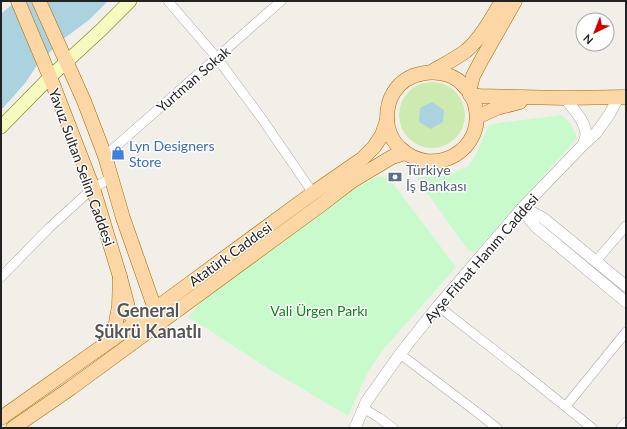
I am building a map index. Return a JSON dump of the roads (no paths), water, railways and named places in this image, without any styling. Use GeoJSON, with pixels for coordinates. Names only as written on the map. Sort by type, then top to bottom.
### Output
{"type":"FeatureCollection","features":[{"type":"Feature","properties":{"kind":"main road","name":"Yavuz Sultan Selim Caddesi"},"geometry":{"type":"LineString","coordinates":[[18,1],[56,65],[84,102],[105,156],[123,218],[155,309],[153,328]]}},
{"type":"Feature","properties":{"kind":"main road","name":"Yavuz Sultan Selim Caddesi"},"geometry":{"type":"LineString","coordinates":[[38,1],[92,188],[120,277],[119,306],[113,339]]}},
{"type":"Feature","properties":{"kind":"main road"},"geometry":{"type":"LineString","coordinates":[[1,127],[56,65],[101,30],[130,1]]}},
{"type":"Feature","properties":{"kind":"main road","name":"Atatürk Caddesi"},"geometry":{"type":"LineString","coordinates":[[431,72],[452,60],[474,42],[502,1]]}},
{"type":"Feature","properties":{"kind":"main road"},"geometry":{"type":"LineString","coordinates":[[515,1],[473,76],[469,93],[475,104],[477,117],[504,105],[542,98]]}},
{"type":"Feature","properties":{"kind":"main road","name":"Atatürk Caddesi"},"geometry":{"type":"LineString","coordinates":[[469,93],[459,81],[446,74],[431,72],[417,74],[404,81],[394,92],[388,105],[387,120],[389,132],[396,144],[405,153],[418,160],[432,162],[446,160],[458,153],[468,143],[475,131],[477,117]]}},
{"type":"Feature","properties":{"kind":"main road"},"geometry":{"type":"LineString","coordinates":[[469,93],[480,96],[542,98],[622,97]]}},
{"type":"Feature","properties":{"kind":"main road","name":"Atatürk Caddesi"},"geometry":{"type":"LineString","coordinates":[[1,418],[137,322],[313,193],[362,159],[374,147],[382,135],[387,120]]}},
{"type":"Feature","properties":{"kind":"main road","name":"Atatürk Caddesi"},"geometry":{"type":"LineString","coordinates":[[13,428],[71,388],[352,181],[392,157],[405,153]]}},
{"type":"Feature","properties":{"kind":"main road"},"geometry":{"type":"LineString","coordinates":[[120,277],[130,315],[137,322],[153,328]]}},
{"type":"Feature","properties":{"kind":"street"},"geometry":{"type":"LineString","coordinates":[[168,1],[217,58],[260,116],[313,193]]}},
{"type":"Feature","properties":{"kind":"street","name":"Yurtman Sokak"},"geometry":{"type":"LineString","coordinates":[[105,156],[281,1]]}},
{"type":"Feature","properties":{"kind":"street","name":"Ayşe Fitnat Hanım Caddesi"},"geometry":{"type":"LineString","coordinates":[[355,428],[366,402],[400,354],[438,306],[523,207],[596,133],[622,97]]}},
{"type":"Feature","properties":{"kind":"street"},"geometry":{"type":"LineString","coordinates":[[565,98],[584,125],[586,136],[583,145]]}},
{"type":"Feature","properties":{"kind":"street"},"geometry":{"type":"LineString","coordinates":[[1,277],[49,228],[92,188],[111,178]]}},
{"type":"Feature","properties":{"kind":"street"},"geometry":{"type":"LineString","coordinates":[[523,207],[543,218],[626,286]]}},
{"type":"Feature","properties":{"kind":"street"},"geometry":{"type":"LineString","coordinates":[[523,207],[527,216],[536,227],[626,302]]}},
{"type":"Feature","properties":{"kind":"street"},"geometry":{"type":"LineString","coordinates":[[596,261],[626,226]]}},
{"type":"Feature","properties":{"kind":"street"},"geometry":{"type":"LineString","coordinates":[[438,306],[592,428]]}},
{"type":"Feature","properties":{"kind":"street"},"geometry":{"type":"LineString","coordinates":[[566,406],[626,332]]}},
{"type":"Feature","properties":{"kind":"street"},"geometry":{"type":"LineString","coordinates":[[400,354],[497,428]]}},
{"type":"Feature","properties":{"kind":"street"},"geometry":{"type":"LineString","coordinates":[[363,408],[393,428]]}},
{"type":"Feature","properties":{"kind":"street"},"geometry":{"type":"LineString","coordinates":[[621,428],[626,422]]}},
{"type":"Feature","properties":{"kind":"water"},"geometry":{"type":"Polygon","coordinates":[[[16,1],[108,1],[89,20],[66,37],[37,65],[26,82],[1,110],[1,14],[16,1]]]}},
{"type":"Feature","properties":{"kind":"water"},"geometry":{"type":"Polygon","coordinates":[[[432,102],[444,110],[443,122],[431,129],[419,122],[420,108],[432,102]]]}},
{"type":"Feature","properties":{"kind":"place","name":"Lyn Designers Store"},"geometry":{"type":"Point","coordinates":[118,153]}},
{"type":"Feature","properties":{"kind":"place","name":"Türkiye İş Bankası"},"geometry":{"type":"Point","coordinates":[395,177]}},
{"type":"Feature","properties":{"kind":"district","name":"General Şükrü Kanatlı"},"geometry":{"type":"Point","coordinates":[148,320]}},
{"type":"Feature","properties":{"kind":"park label","name":"Vali Ürgen Parkı"},"geometry":{"type":"Point","coordinates":[319,310]}}]}
